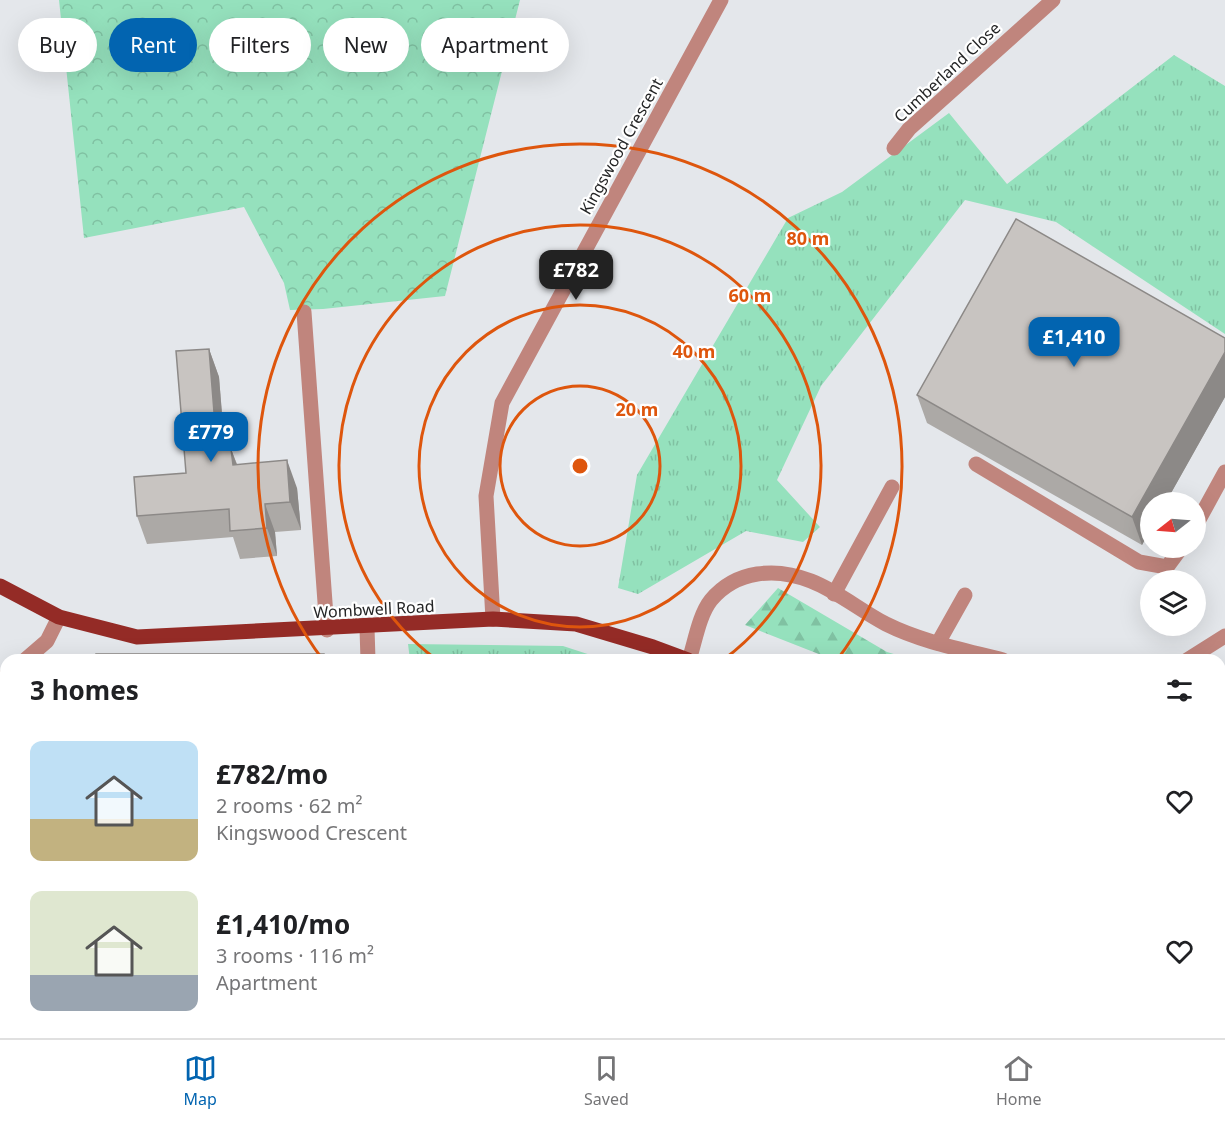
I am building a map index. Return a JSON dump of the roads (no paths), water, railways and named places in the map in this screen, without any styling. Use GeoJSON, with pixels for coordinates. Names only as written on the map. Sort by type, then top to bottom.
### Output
{"type":"FeatureCollection","features":[{"type":"Feature","properties":{"kind":"main road","name":"Wombwell Road"},"geometry":{"type":"LineString","coordinates":[[0,586],[59,617],[137,638],[367,628],[493,619],[576,624],[672,654]]}},
{"type":"Feature","properties":{"kind":"street","name":"Kingswood Crescent"},"geometry":{"type":"LineString","coordinates":[[493,619],[486,496],[502,403],[721,0]]}},
{"type":"Feature","properties":{"kind":"street","name":"Cumberland Close"},"geometry":{"type":"LineString","coordinates":[[894,148],[909,129],[1053,0]]}},
{"type":"Feature","properties":{"kind":"street"},"geometry":{"type":"LineString","coordinates":[[304,312],[327,630]]}},
{"type":"Feature","properties":{"kind":"street"},"geometry":{"type":"LineString","coordinates":[[976,464],[1139,562],[1167,567],[1174,558]]}},
{"type":"Feature","properties":{"kind":"street"},"geometry":{"type":"LineString","coordinates":[[1206,507],[1225,472]]}},
{"type":"Feature","properties":{"kind":"street"},"geometry":{"type":"LineString","coordinates":[[834,594],[892,487]]}},
{"type":"Feature","properties":{"kind":"street"},"geometry":{"type":"LineString","coordinates":[[690,654],[705,610],[711,600],[740,577],[773,572],[810,581],[888,625],[938,643],[980,654]]}},
{"type":"Feature","properties":{"kind":"street"},"geometry":{"type":"LineString","coordinates":[[938,643],[965,595]]}},
{"type":"Feature","properties":{"kind":"street"},"geometry":{"type":"LineString","coordinates":[[32,654],[47,641],[59,617]]}},
{"type":"Feature","properties":{"kind":"street"},"geometry":{"type":"LineString","coordinates":[[367,628],[368,654]]}},
{"type":"Feature","properties":{"kind":"street"},"geometry":{"type":"LineString","coordinates":[[1196,654],[1225,636]]}}]}
